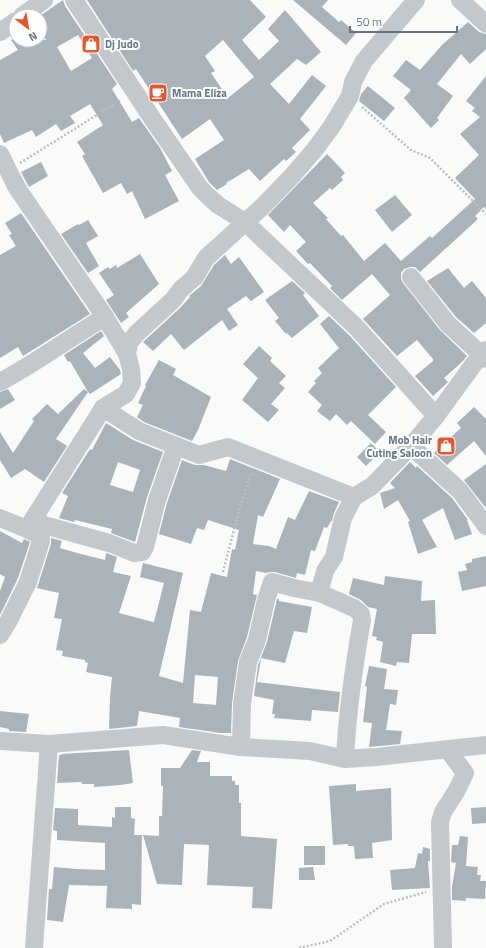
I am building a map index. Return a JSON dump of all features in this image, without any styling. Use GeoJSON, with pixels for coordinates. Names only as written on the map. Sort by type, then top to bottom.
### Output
{"type":"FeatureCollection","features":[{"type":"Feature","properties":{"kind":"street"},"geometry":{"type":"LineString","coordinates":[[33,8],[44,0]]}},
{"type":"Feature","properties":{"kind":"street"},"geometry":{"type":"LineString","coordinates":[[74,0],[200,188],[218,205],[245,222],[356,328],[436,416]]}},
{"type":"Feature","properties":{"kind":"street"},"geometry":{"type":"LineString","coordinates":[[127,354],[129,342],[136,334],[173,300],[181,289],[194,278],[206,258],[292,176],[316,148],[332,126],[350,96],[353,82],[364,61],[416,0]]}},
{"type":"Feature","properties":{"kind":"street"},"geometry":{"type":"LineString","coordinates":[[460,0],[486,24]]}},
{"type":"Feature","properties":{"kind":"street"},"geometry":{"type":"LineString","coordinates":[[0,154],[17,188],[105,317],[127,354],[131,369],[132,383],[126,394],[103,408],[30,526]]}},
{"type":"Feature","properties":{"kind":"street"},"geometry":{"type":"LineString","coordinates":[[320,593],[325,571],[334,557],[343,518],[354,497],[372,486],[411,446],[484,354],[448,324],[411,277]]}},
{"type":"Feature","properties":{"kind":"street"},"geometry":{"type":"LineString","coordinates":[[0,382],[22,370],[105,317]]}},
{"type":"Feature","properties":{"kind":"street"},"geometry":{"type":"LineString","coordinates":[[103,408],[139,431],[199,456],[228,447],[354,497]]}},
{"type":"Feature","properties":{"kind":"street"},"geometry":{"type":"LineString","coordinates":[[0,518],[109,543],[134,553],[142,552],[145,547],[157,500],[176,446]]}},
{"type":"Feature","properties":{"kind":"street"},"geometry":{"type":"LineString","coordinates":[[411,446],[460,490],[486,526]]}},
{"type":"Feature","properties":{"kind":"street"},"geometry":{"type":"LineString","coordinates":[[0,635],[28,582],[41,541],[40,536],[30,526]]}},
{"type":"Feature","properties":{"kind":"street"},"geometry":{"type":"LineString","coordinates":[[241,747],[242,704],[248,662],[257,640],[266,600],[272,582],[320,593],[354,608],[361,614],[362,620],[354,663],[345,759]]}},
{"type":"Feature","properties":{"kind":"street"},"geometry":{"type":"LineString","coordinates":[[0,741],[49,744],[163,735],[241,747],[310,751],[345,759],[448,750],[486,745]]}},
{"type":"Feature","properties":{"kind":"street"},"geometry":{"type":"LineString","coordinates":[[34,948],[49,744]]}},
{"type":"Feature","properties":{"kind":"street"},"geometry":{"type":"LineString","coordinates":[[442,948],[440,822],[443,812],[457,790],[465,773],[448,750]]}},
{"type":"Feature","properties":{"kind":"path"},"geometry":{"type":"LineString","coordinates":[[9,172],[49,144],[134,91]]}},
{"type":"Feature","properties":{"kind":"path"},"geometry":{"type":"LineString","coordinates":[[350,96],[411,150],[430,158],[486,214]]}},
{"type":"Feature","properties":{"kind":"path"},"geometry":{"type":"LineString","coordinates":[[223,572],[248,481],[258,458]]}},
{"type":"Feature","properties":{"kind":"path"},"geometry":{"type":"LineString","coordinates":[[299,948],[330,940],[384,904],[440,889]]}},
{"type":"Feature","properties":{"kind":"building"},"geometry":{"type":"Polygon","coordinates":[[[63,0],[65,6],[117,84],[112,89],[132,122],[139,118],[160,148],[172,171],[165,175],[179,201],[145,219],[132,191],[127,194],[121,183],[103,193],[82,156],[85,154],[77,142],[103,125],[90,104],[70,116],[75,123],[61,131],[56,124],[36,137],[32,130],[4,143],[0,134],[0,60],[18,50],[17,48],[48,48],[48,10],[63,0]],[[78,35],[57,47],[71,71],[92,58],[78,35]]]}},
{"type":"Feature","properties":{"kind":"building"},"geometry":{"type":"Polygon","coordinates":[[[87,0],[250,0],[266,17],[242,40],[259,60],[279,41],[268,29],[285,10],[321,52],[306,65],[297,59],[270,84],[289,104],[312,75],[326,86],[300,119],[310,130],[292,148],[296,152],[286,161],[284,159],[260,181],[249,169],[217,190],[209,182],[195,159],[224,140],[210,119],[182,139],[136,69],[133,71],[87,0]],[[223,40],[205,56],[215,71],[211,73],[228,98],[254,77],[223,40]]]}},
{"type":"Feature","properties":{"kind":"building"},"geometry":{"type":"Polygon","coordinates":[[[293,0],[328,0],[322,7],[339,22],[341,20],[356,33],[346,45],[293,0]]]}},
{"type":"Feature","properties":{"kind":"building"},"geometry":{"type":"Polygon","coordinates":[[[468,22],[479,32],[486,34],[486,49],[470,64],[461,54],[437,84],[453,96],[437,118],[439,120],[431,128],[404,98],[411,90],[393,76],[406,60],[420,70],[442,45],[468,22]]]}},
{"type":"Feature","properties":{"kind":"building"},"geometry":{"type":"Polygon","coordinates":[[[486,76],[486,210],[484,207],[475,216],[478,219],[420,272],[415,267],[410,267],[404,269],[401,273],[403,283],[440,330],[467,356],[444,378],[448,382],[433,396],[415,376],[433,361],[433,359],[417,340],[397,356],[363,319],[390,295],[372,274],[342,300],[330,288],[332,286],[296,251],[306,242],[290,225],[284,232],[268,215],[327,154],[345,173],[341,177],[343,180],[332,190],[330,188],[313,203],[328,218],[326,219],[341,236],[343,235],[364,261],[385,243],[401,261],[430,236],[432,238],[475,199],[455,178],[479,155],[460,134],[480,117],[472,111],[475,108],[466,101],[486,76]]]}},
{"type":"Feature","properties":{"kind":"building"},"geometry":{"type":"Polygon","coordinates":[[[368,86],[395,108],[384,121],[359,101],[361,94],[368,86]]]}},
{"type":"Feature","properties":{"kind":"building"},"geometry":{"type":"Polygon","coordinates":[[[41,162],[48,176],[29,187],[21,172],[41,162]]]}},
{"type":"Feature","properties":{"kind":"building"},"geometry":{"type":"Polygon","coordinates":[[[395,195],[412,215],[392,232],[375,210],[395,195]]]}},
{"type":"Feature","properties":{"kind":"building"},"geometry":{"type":"Polygon","coordinates":[[[21,213],[90,314],[23,356],[18,347],[0,358],[0,255],[16,246],[9,235],[12,234],[5,223],[21,213]]]}},
{"type":"Feature","properties":{"kind":"building"},"geometry":{"type":"Polygon","coordinates":[[[88,220],[98,236],[86,243],[99,266],[88,273],[61,234],[88,220]]]}},
{"type":"Feature","properties":{"kind":"building"},"geometry":{"type":"Polygon","coordinates":[[[140,254],[159,284],[126,313],[129,317],[121,323],[106,300],[114,295],[99,273],[108,267],[110,269],[116,265],[117,268],[140,254]]]}},
{"type":"Feature","properties":{"kind":"building"},"geometry":{"type":"Polygon","coordinates":[[[225,255],[231,264],[239,257],[264,292],[251,301],[246,296],[227,309],[238,325],[229,331],[222,320],[184,350],[171,334],[153,351],[143,342],[180,308],[190,297],[189,296],[201,286],[214,265],[225,255]]]}},
{"type":"Feature","properties":{"kind":"building"},"geometry":{"type":"Polygon","coordinates":[[[448,268],[464,288],[472,281],[486,298],[486,323],[474,333],[456,317],[427,281],[448,268]]]}},
{"type":"Feature","properties":{"kind":"building"},"geometry":{"type":"Polygon","coordinates":[[[292,281],[305,293],[303,295],[319,316],[292,338],[287,333],[286,334],[275,321],[279,318],[265,300],[292,281]]]}},
{"type":"Feature","properties":{"kind":"building"},"geometry":{"type":"Polygon","coordinates":[[[329,316],[349,335],[396,387],[368,415],[386,432],[375,444],[351,421],[347,425],[336,414],[330,421],[317,411],[322,405],[308,392],[316,383],[314,381],[322,373],[318,368],[339,348],[320,324],[329,316]]]}},
{"type":"Feature","properties":{"kind":"building"},"geometry":{"type":"Polygon","coordinates":[[[101,331],[104,336],[83,353],[95,368],[110,357],[120,370],[121,374],[90,394],[70,361],[68,362],[64,355],[101,331]]]}},
{"type":"Feature","properties":{"kind":"building"},"geometry":{"type":"Polygon","coordinates":[[[259,346],[272,358],[270,361],[286,376],[279,383],[285,388],[271,404],[279,410],[268,422],[242,400],[258,378],[243,364],[259,346]]]}},
{"type":"Feature","properties":{"kind":"building"},"geometry":{"type":"Polygon","coordinates":[[[159,360],[176,369],[173,375],[211,397],[192,441],[144,422],[137,417],[143,405],[138,403],[146,386],[145,385],[159,360]]]}},
{"type":"Feature","properties":{"kind":"building"},"geometry":{"type":"Polygon","coordinates":[[[8,389],[15,400],[0,409],[0,392],[8,389]]]}},
{"type":"Feature","properties":{"kind":"building"},"geometry":{"type":"Polygon","coordinates":[[[84,389],[88,392],[56,439],[67,446],[44,482],[25,469],[11,478],[0,460],[0,432],[13,453],[34,421],[32,419],[47,404],[58,414],[84,389]]]}},
{"type":"Feature","properties":{"kind":"building"},"geometry":{"type":"Polygon","coordinates":[[[474,407],[486,419],[486,456],[474,441],[447,465],[434,453],[461,428],[457,423],[474,407]]]}},
{"type":"Feature","properties":{"kind":"building"},"geometry":{"type":"Polygon","coordinates":[[[106,423],[133,440],[163,452],[147,497],[135,542],[111,533],[112,529],[75,520],[74,522],[59,518],[68,496],[62,493],[90,449],[92,450],[106,423]],[[118,462],[110,485],[133,492],[140,470],[118,462]]]}},
{"type":"Feature","properties":{"kind":"building"},"geometry":{"type":"Polygon","coordinates":[[[371,443],[380,452],[366,466],[357,457],[371,443]]]}},
{"type":"Feature","properties":{"kind":"building"},"geometry":{"type":"Polygon","coordinates":[[[230,459],[280,479],[263,517],[258,515],[253,544],[269,546],[276,549],[288,517],[295,520],[309,491],[339,502],[332,521],[327,528],[324,527],[315,551],[311,550],[305,575],[297,573],[296,578],[275,572],[266,573],[256,571],[253,594],[257,595],[247,637],[238,661],[232,703],[231,733],[220,733],[179,727],[180,718],[139,711],[137,726],[109,729],[112,677],[86,672],[88,663],[85,662],[85,660],[62,656],[63,651],[56,650],[62,619],[54,618],[59,593],[37,588],[51,544],[51,538],[62,541],[60,548],[77,553],[105,560],[106,553],[117,557],[113,572],[131,576],[119,613],[154,622],[164,583],[140,577],[143,563],[183,573],[159,676],[183,683],[190,610],[201,612],[211,573],[227,577],[232,549],[235,550],[239,530],[208,520],[204,530],[197,528],[191,544],[159,534],[167,503],[182,460],[195,465],[204,465],[226,471],[230,459]],[[195,675],[193,703],[216,705],[218,677],[195,675]]]}},
{"type":"Feature","properties":{"kind":"building"},"geometry":{"type":"Polygon","coordinates":[[[410,462],[416,468],[417,466],[452,498],[468,520],[472,534],[455,540],[443,508],[422,520],[437,547],[418,554],[408,522],[410,521],[398,500],[384,509],[380,493],[395,488],[390,483],[410,462]]]}},
{"type":"Feature","properties":{"kind":"building"},"geometry":{"type":"Polygon","coordinates":[[[486,464],[486,507],[485,507],[464,480],[486,464]]]}},
{"type":"Feature","properties":{"kind":"building"},"geometry":{"type":"Polygon","coordinates":[[[0,531],[22,543],[24,539],[30,542],[18,578],[0,615],[0,591],[5,577],[0,574],[0,531]]]}},
{"type":"Feature","properties":{"kind":"building"},"geometry":{"type":"Polygon","coordinates":[[[486,556],[486,586],[462,591],[458,572],[467,570],[465,564],[472,562],[472,559],[486,556]]]}},
{"type":"Feature","properties":{"kind":"building"},"geometry":{"type":"Polygon","coordinates":[[[385,576],[422,581],[421,601],[435,600],[436,634],[412,634],[409,663],[397,662],[396,666],[380,662],[383,642],[376,640],[377,637],[372,636],[377,609],[368,607],[361,600],[349,594],[353,578],[384,585],[385,576]]]}},
{"type":"Feature","properties":{"kind":"building"},"geometry":{"type":"Polygon","coordinates":[[[277,599],[279,599],[279,601],[312,607],[307,633],[294,631],[285,663],[261,658],[257,682],[340,692],[338,712],[312,710],[311,721],[274,718],[275,714],[272,714],[274,700],[254,696],[258,665],[267,642],[277,599]]]}},
{"type":"Feature","properties":{"kind":"building"},"geometry":{"type":"Polygon","coordinates":[[[369,666],[387,669],[384,689],[398,690],[396,705],[390,704],[386,730],[402,731],[400,744],[369,747],[372,723],[363,722],[367,687],[365,686],[369,666]]]}},
{"type":"Feature","properties":{"kind":"building"},"geometry":{"type":"Polygon","coordinates":[[[0,711],[29,714],[26,732],[9,731],[9,729],[0,727],[0,711]]]}},
{"type":"Feature","properties":{"kind":"building"},"geometry":{"type":"Polygon","coordinates":[[[129,750],[133,783],[94,787],[94,784],[82,784],[82,782],[57,783],[59,755],[62,755],[61,754],[129,750]]]}},
{"type":"Feature","properties":{"kind":"building"},"geometry":{"type":"Polygon","coordinates":[[[192,750],[201,751],[197,762],[210,762],[210,776],[232,776],[232,781],[235,781],[235,785],[239,785],[239,803],[241,803],[241,836],[277,839],[272,909],[252,908],[253,887],[207,885],[209,845],[184,844],[182,885],[157,884],[143,835],[159,836],[159,816],[162,816],[163,786],[161,786],[161,768],[180,768],[192,750]]]}},
{"type":"Feature","properties":{"kind":"building"},"geometry":{"type":"Polygon","coordinates":[[[356,784],[356,791],[391,788],[392,840],[372,843],[373,858],[355,859],[354,846],[348,846],[348,844],[333,845],[329,786],[356,784]]]}},
{"type":"Feature","properties":{"kind":"building"},"geometry":{"type":"Polygon","coordinates":[[[115,807],[131,807],[131,818],[135,819],[134,835],[142,835],[141,905],[132,904],[132,909],[106,908],[107,886],[69,885],[63,922],[47,920],[49,889],[52,889],[54,867],[105,870],[105,843],[57,840],[57,831],[53,830],[55,808],[78,809],[78,825],[112,827],[112,817],[115,818],[115,807]]]}},
{"type":"Feature","properties":{"kind":"building"},"geometry":{"type":"Polygon","coordinates":[[[486,807],[486,823],[472,824],[471,808],[486,807]]]}},
{"type":"Feature","properties":{"kind":"building"},"geometry":{"type":"Polygon","coordinates":[[[460,836],[468,837],[466,866],[478,867],[477,875],[481,875],[480,881],[486,881],[485,899],[466,898],[466,901],[452,900],[452,887],[456,863],[451,862],[452,845],[458,845],[460,836]]]}},
{"type":"Feature","properties":{"kind":"building"},"geometry":{"type":"Polygon","coordinates":[[[304,846],[325,846],[325,865],[304,865],[304,846]]]}},
{"type":"Feature","properties":{"kind":"building"},"geometry":{"type":"Polygon","coordinates":[[[423,847],[430,849],[430,861],[428,861],[430,888],[392,890],[390,870],[415,868],[418,853],[422,854],[423,847]]]}},
{"type":"Feature","properties":{"kind":"building"},"geometry":{"type":"Polygon","coordinates":[[[313,867],[315,880],[299,880],[299,868],[313,867]]]}},
{"type":"Feature","properties":{"kind":"place","name":"Dj Judo"},"geometry":{"type":"Point","coordinates":[91,44]}},
{"type":"Feature","properties":{"kind":"place","name":"Mama Eliza"},"geometry":{"type":"Point","coordinates":[158,93]}},
{"type":"Feature","properties":{"kind":"place","name":"Mob Hair Cuting Saloon"},"geometry":{"type":"Point","coordinates":[446,446]}}]}
